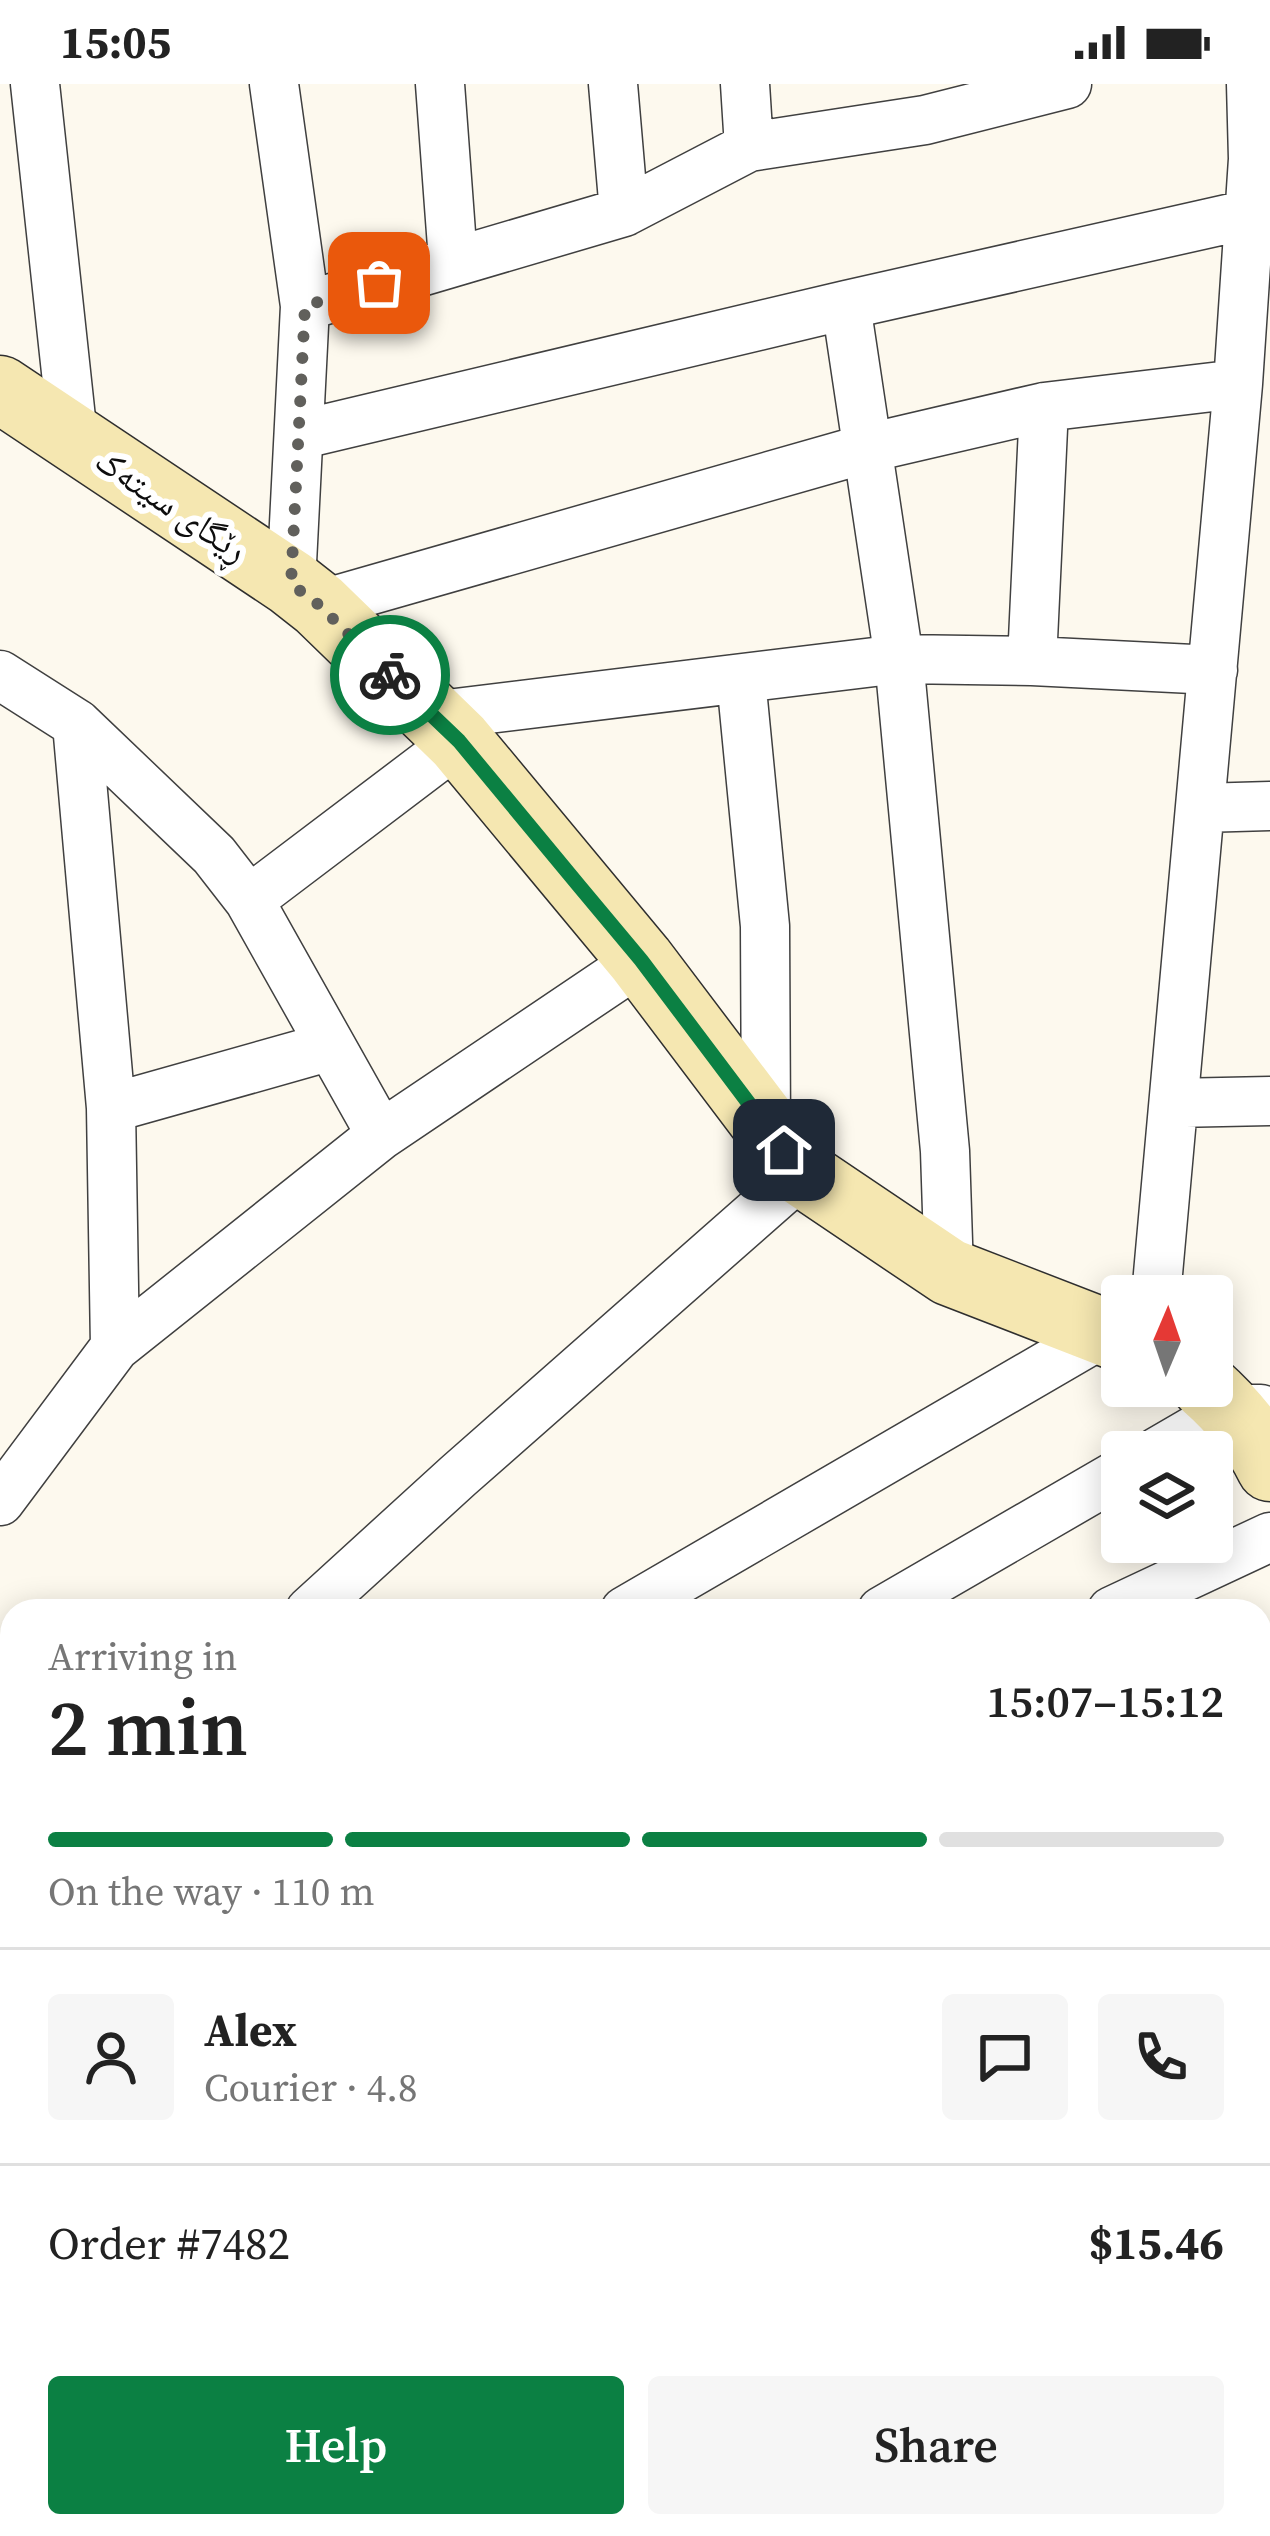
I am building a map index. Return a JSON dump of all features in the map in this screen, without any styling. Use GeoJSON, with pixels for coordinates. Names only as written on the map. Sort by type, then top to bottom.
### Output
{"type":"FeatureCollection","features":[{"type":"Feature","properties":{"kind":"street"},"geometry":{"type":"LineString","coordinates":[[34,84],[73,437]]}},
{"type":"Feature","properties":{"kind":"street"},"geometry":{"type":"LineString","coordinates":[[274,84],[305,306],[298,435],[305,594],[1044,407],[1238,384]]}},
{"type":"Feature","properties":{"kind":"street"},"geometry":{"type":"LineString","coordinates":[[440,84],[453,260]]}},
{"type":"Feature","properties":{"kind":"street"},"geometry":{"type":"LineString","coordinates":[[613,84],[624,212]]}},
{"type":"Feature","properties":{"kind":"street"},"geometry":{"type":"LineString","coordinates":[[745,84],[749,147]]}},
{"type":"Feature","properties":{"kind":"street"},"geometry":{"type":"LineString","coordinates":[[305,306],[624,212],[749,147],[924,102],[1067,84]]}},
{"type":"Feature","properties":{"kind":"street"},"geometry":{"type":"LineString","coordinates":[[1138,1275],[1174,1103],[1250,214],[1261,163],[1251,84]]}},
{"type":"Feature","properties":{"kind":"street"},"geometry":{"type":"LineString","coordinates":[[298,435],[1250,214]]}},
{"type":"Feature","properties":{"kind":"street"},"geometry":{"type":"LineString","coordinates":[[846,305],[899,659],[945,1151],[949,1272]]}},
{"type":"Feature","properties":{"kind":"street","name":"ڕێگای سیتەک"},"geometry":{"type":"LineString","coordinates":[[0,389],[305,594],[445,728],[641,960],[784,1150],[949,1272],[1101,1314]]}},
{"type":"Feature","properties":{"kind":"street"},"geometry":{"type":"LineString","coordinates":[[1032,661],[1044,407]]}},
{"type":"Feature","properties":{"kind":"street"},"geometry":{"type":"LineString","coordinates":[[249,900],[445,728],[899,659],[1213,670]]}},
{"type":"Feature","properties":{"kind":"street"},"geometry":{"type":"LineString","coordinates":[[0,675],[77,724],[214,855],[249,900],[381,1135]]}},
{"type":"Feature","properties":{"kind":"street"},"geometry":{"type":"LineString","coordinates":[[323,1599],[458,1476],[784,1150],[741,680]]}},
{"type":"Feature","properties":{"kind":"street"},"geometry":{"type":"LineString","coordinates":[[77,724],[111,1108],[116,1347]]}},
{"type":"Feature","properties":{"kind":"street"},"geometry":{"type":"LineString","coordinates":[[1201,808],[1270,806]]}},
{"type":"Feature","properties":{"kind":"street"},"geometry":{"type":"LineString","coordinates":[[0,1501],[116,1347],[381,1135],[641,960]]}},
{"type":"Feature","properties":{"kind":"street"},"geometry":{"type":"LineString","coordinates":[[111,1108],[331,1046]]}},
{"type":"Feature","properties":{"kind":"street"},"geometry":{"type":"LineString","coordinates":[[1174,1103],[1270,1101]]}},
{"type":"Feature","properties":{"kind":"street"},"geometry":{"type":"LineString","coordinates":[[645,1599],[1101,1337]]}},
{"type":"Feature","properties":{"kind":"street"},"geometry":{"type":"LineString","coordinates":[[1189,1431],[1235,1401],[1270,1468]]}},
{"type":"Feature","properties":{"kind":"street"},"geometry":{"type":"LineString","coordinates":[[903,1599],[1101,1484]]}},
{"type":"Feature","properties":{"kind":"street"},"geometry":{"type":"LineString","coordinates":[[1138,1599],[1270,1537]]}},
{"type":"Feature","properties":{"kind":"way so far"},"geometry":{"type":"LineString","coordinates":[[379,283],[305,306],[291,584],[390,675]]}},
{"type":"Feature","properties":{"kind":"route"},"geometry":{"type":"LineString","coordinates":[[390,675],[459,741],[641,960],[784,1150]]}}]}
